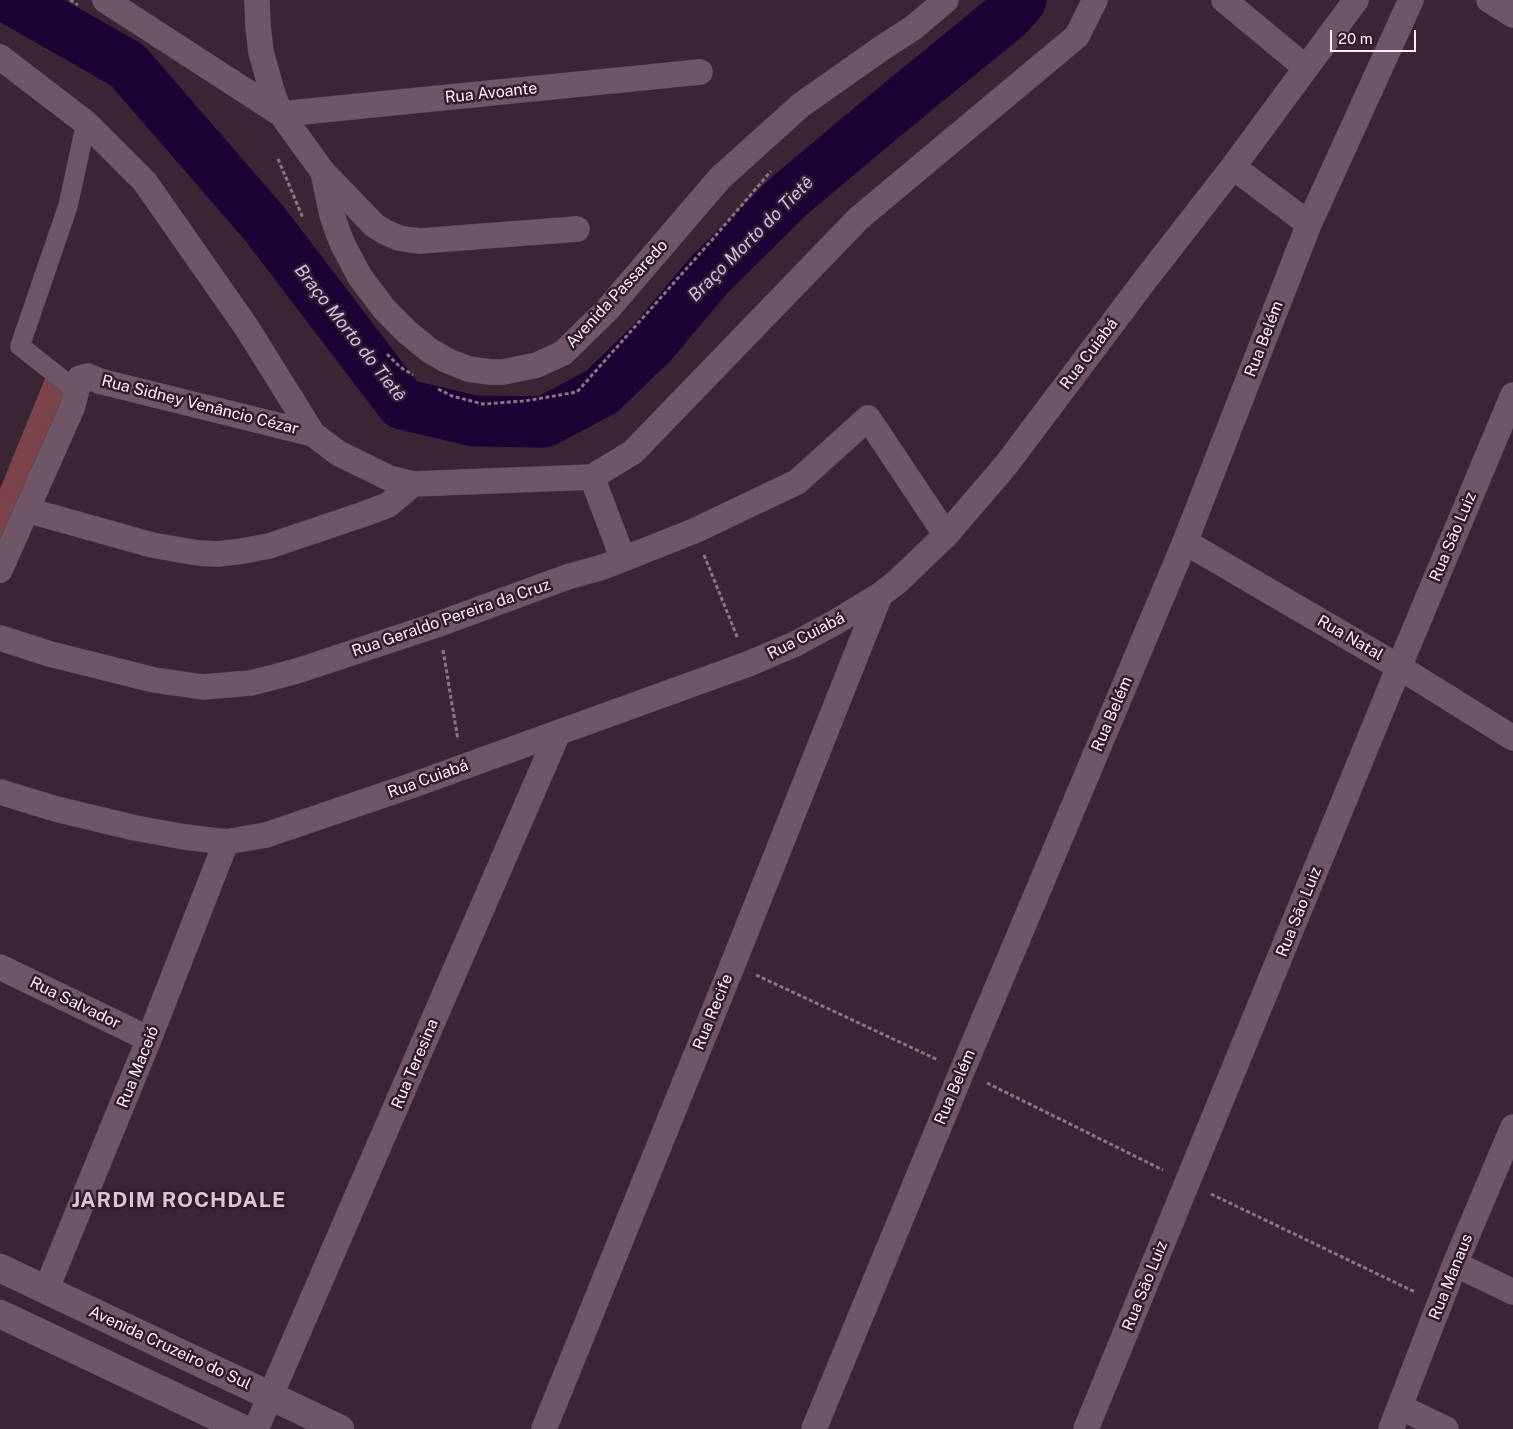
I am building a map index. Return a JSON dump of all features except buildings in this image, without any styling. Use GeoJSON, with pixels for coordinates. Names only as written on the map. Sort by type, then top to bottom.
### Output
{"type":"FeatureCollection","features":[{"type":"Feature","properties":{"kind":"street"},"geometry":{"type":"LineString","coordinates":[[105,0],[281,114]]}},
{"type":"Feature","properties":{"kind":"street","name":"Avenida Passaredo"},"geometry":{"type":"LineString","coordinates":[[258,0],[261,52],[269,86],[281,114],[323,172],[332,215],[343,245],[360,277],[385,310],[429,350],[446,360],[468,369],[490,372],[503,372],[538,365],[563,353],[606,310],[720,178],[801,105],[913,28],[946,0]]}},
{"type":"Feature","properties":{"kind":"street"},"geometry":{"type":"LineString","coordinates":[[0,57],[86,123],[145,182],[247,328],[313,434],[338,453],[389,478],[413,484],[592,477],[633,452],[859,218],[1077,36],[1095,0]]}},
{"type":"Feature","properties":{"kind":"street"},"geometry":{"type":"LineString","coordinates":[[1224,0],[1306,68]]}},
{"type":"Feature","properties":{"kind":"street","name":"Rua Cuiabá"},"geometry":{"type":"LineString","coordinates":[[0,792],[56,809],[135,828],[226,842],[266,835],[558,733],[748,664],[803,640],[834,623],[880,595],[897,582],[946,535],[1006,465],[1145,280],[1233,167],[1356,0]]}},
{"type":"Feature","properties":{"kind":"street","name":"Rua Belém"},"geometry":{"type":"LineString","coordinates":[[814,1429],[1184,542],[1309,224],[1412,0]]}},
{"type":"Feature","properties":{"kind":"street"},"geometry":{"type":"LineString","coordinates":[[1489,0],[1513,15]]}},
{"type":"Feature","properties":{"kind":"street","name":"Rua Avoante"},"geometry":{"type":"LineString","coordinates":[[281,114],[700,72]]}},
{"type":"Feature","properties":{"kind":"street"},"geometry":{"type":"LineString","coordinates":[[0,570],[82,383],[20,346],[68,206],[86,123]]}},
{"type":"Feature","properties":{"kind":"street"},"geometry":{"type":"LineString","coordinates":[[1233,167],[1309,224]]}},
{"type":"Feature","properties":{"kind":"street"},"geometry":{"type":"LineString","coordinates":[[323,172],[374,225],[399,238],[430,240],[577,229]]}},
{"type":"Feature","properties":{"kind":"street","name":"Rua Sidney Venâncio Cézar"},"geometry":{"type":"LineString","coordinates":[[82,383],[99,381],[313,434]]}},
{"type":"Feature","properties":{"kind":"street","name":"Rua São Luiz"},"geometry":{"type":"LineString","coordinates":[[1086,1429],[1399,667],[1513,395]]}},
{"type":"Feature","properties":{"kind":"street","name":"Rua Geraldo Pereira da Cruz"},"geometry":{"type":"LineString","coordinates":[[0,638],[50,654],[144,678],[203,687],[251,683],[279,676],[439,624],[623,559],[694,531],[797,482],[868,418],[946,535]]}},
{"type":"Feature","properties":{"kind":"street"},"geometry":{"type":"LineString","coordinates":[[592,477],[623,559]]}},
{"type":"Feature","properties":{"kind":"street"},"geometry":{"type":"LineString","coordinates":[[27,510],[152,545],[191,552],[218,554],[269,546],[364,514],[388,505],[413,484]]}},
{"type":"Feature","properties":{"kind":"street","name":"Rua Natal"},"geometry":{"type":"LineString","coordinates":[[1184,542],[1399,667],[1513,738]]}},
{"type":"Feature","properties":{"kind":"street","name":"Rua Recife"},"geometry":{"type":"LineString","coordinates":[[544,1429],[733,964],[880,595]]}},
{"type":"Feature","properties":{"kind":"street","name":"Rua Teresina"},"geometry":{"type":"LineString","coordinates":[[256,1429],[558,733]]}},
{"type":"Feature","properties":{"kind":"street","name":"Rua Maceió"},"geometry":{"type":"LineString","coordinates":[[46,1290],[149,1039],[226,842]]}},
{"type":"Feature","properties":{"kind":"street","name":"Rua Salvador"},"geometry":{"type":"LineString","coordinates":[[0,967],[149,1039]]}},
{"type":"Feature","properties":{"kind":"street","name":"Rua Manaus"},"geometry":{"type":"LineString","coordinates":[[1395,1418],[1455,1264],[1513,1127]]}},
{"type":"Feature","properties":{"kind":"street"},"geometry":{"type":"LineString","coordinates":[[1455,1264],[1513,1292]]}},
{"type":"Feature","properties":{"kind":"street","name":"Avenida Cruzeiro do Sul"},"geometry":{"type":"LineString","coordinates":[[0,1268],[340,1429]]}},
{"type":"Feature","properties":{"kind":"street"},"geometry":{"type":"LineString","coordinates":[[0,1314],[243,1429]]}},
{"type":"Feature","properties":{"kind":"street"},"geometry":{"type":"LineString","coordinates":[[1395,1418],[1446,1429]]}},
{"type":"Feature","properties":{"kind":"path"},"geometry":{"type":"LineString","coordinates":[[694,531],[748,664]]}},
{"type":"Feature","properties":{"kind":"path"},"geometry":{"type":"LineString","coordinates":[[439,624],[462,766]]}},
{"type":"Feature","properties":{"kind":"path"},"geometry":{"type":"LineString","coordinates":[[733,964],[962,1071],[1440,1304]]}},
{"type":"Feature","properties":{"kind":"shaded area"},"geometry":{"type":"Polygon","coordinates":[[[46,376],[68,395],[0,552],[0,489],[46,376]]]}},
{"type":"Feature","properties":{"kind":"waterway","name":"Braço Morto do Tietê"},"geometry":{"type":"LineString","coordinates":[[13,0],[127,65],[264,223],[402,404],[474,421],[544,422],[601,392],[652,343],[709,275],[789,196],[1008,15],[1021,0]]}},
{"type":"Feature","properties":{"kind":"district","name":"JARDIM ROCHDALE"},"geometry":{"type":"Point","coordinates":[179,1201]}}]}
